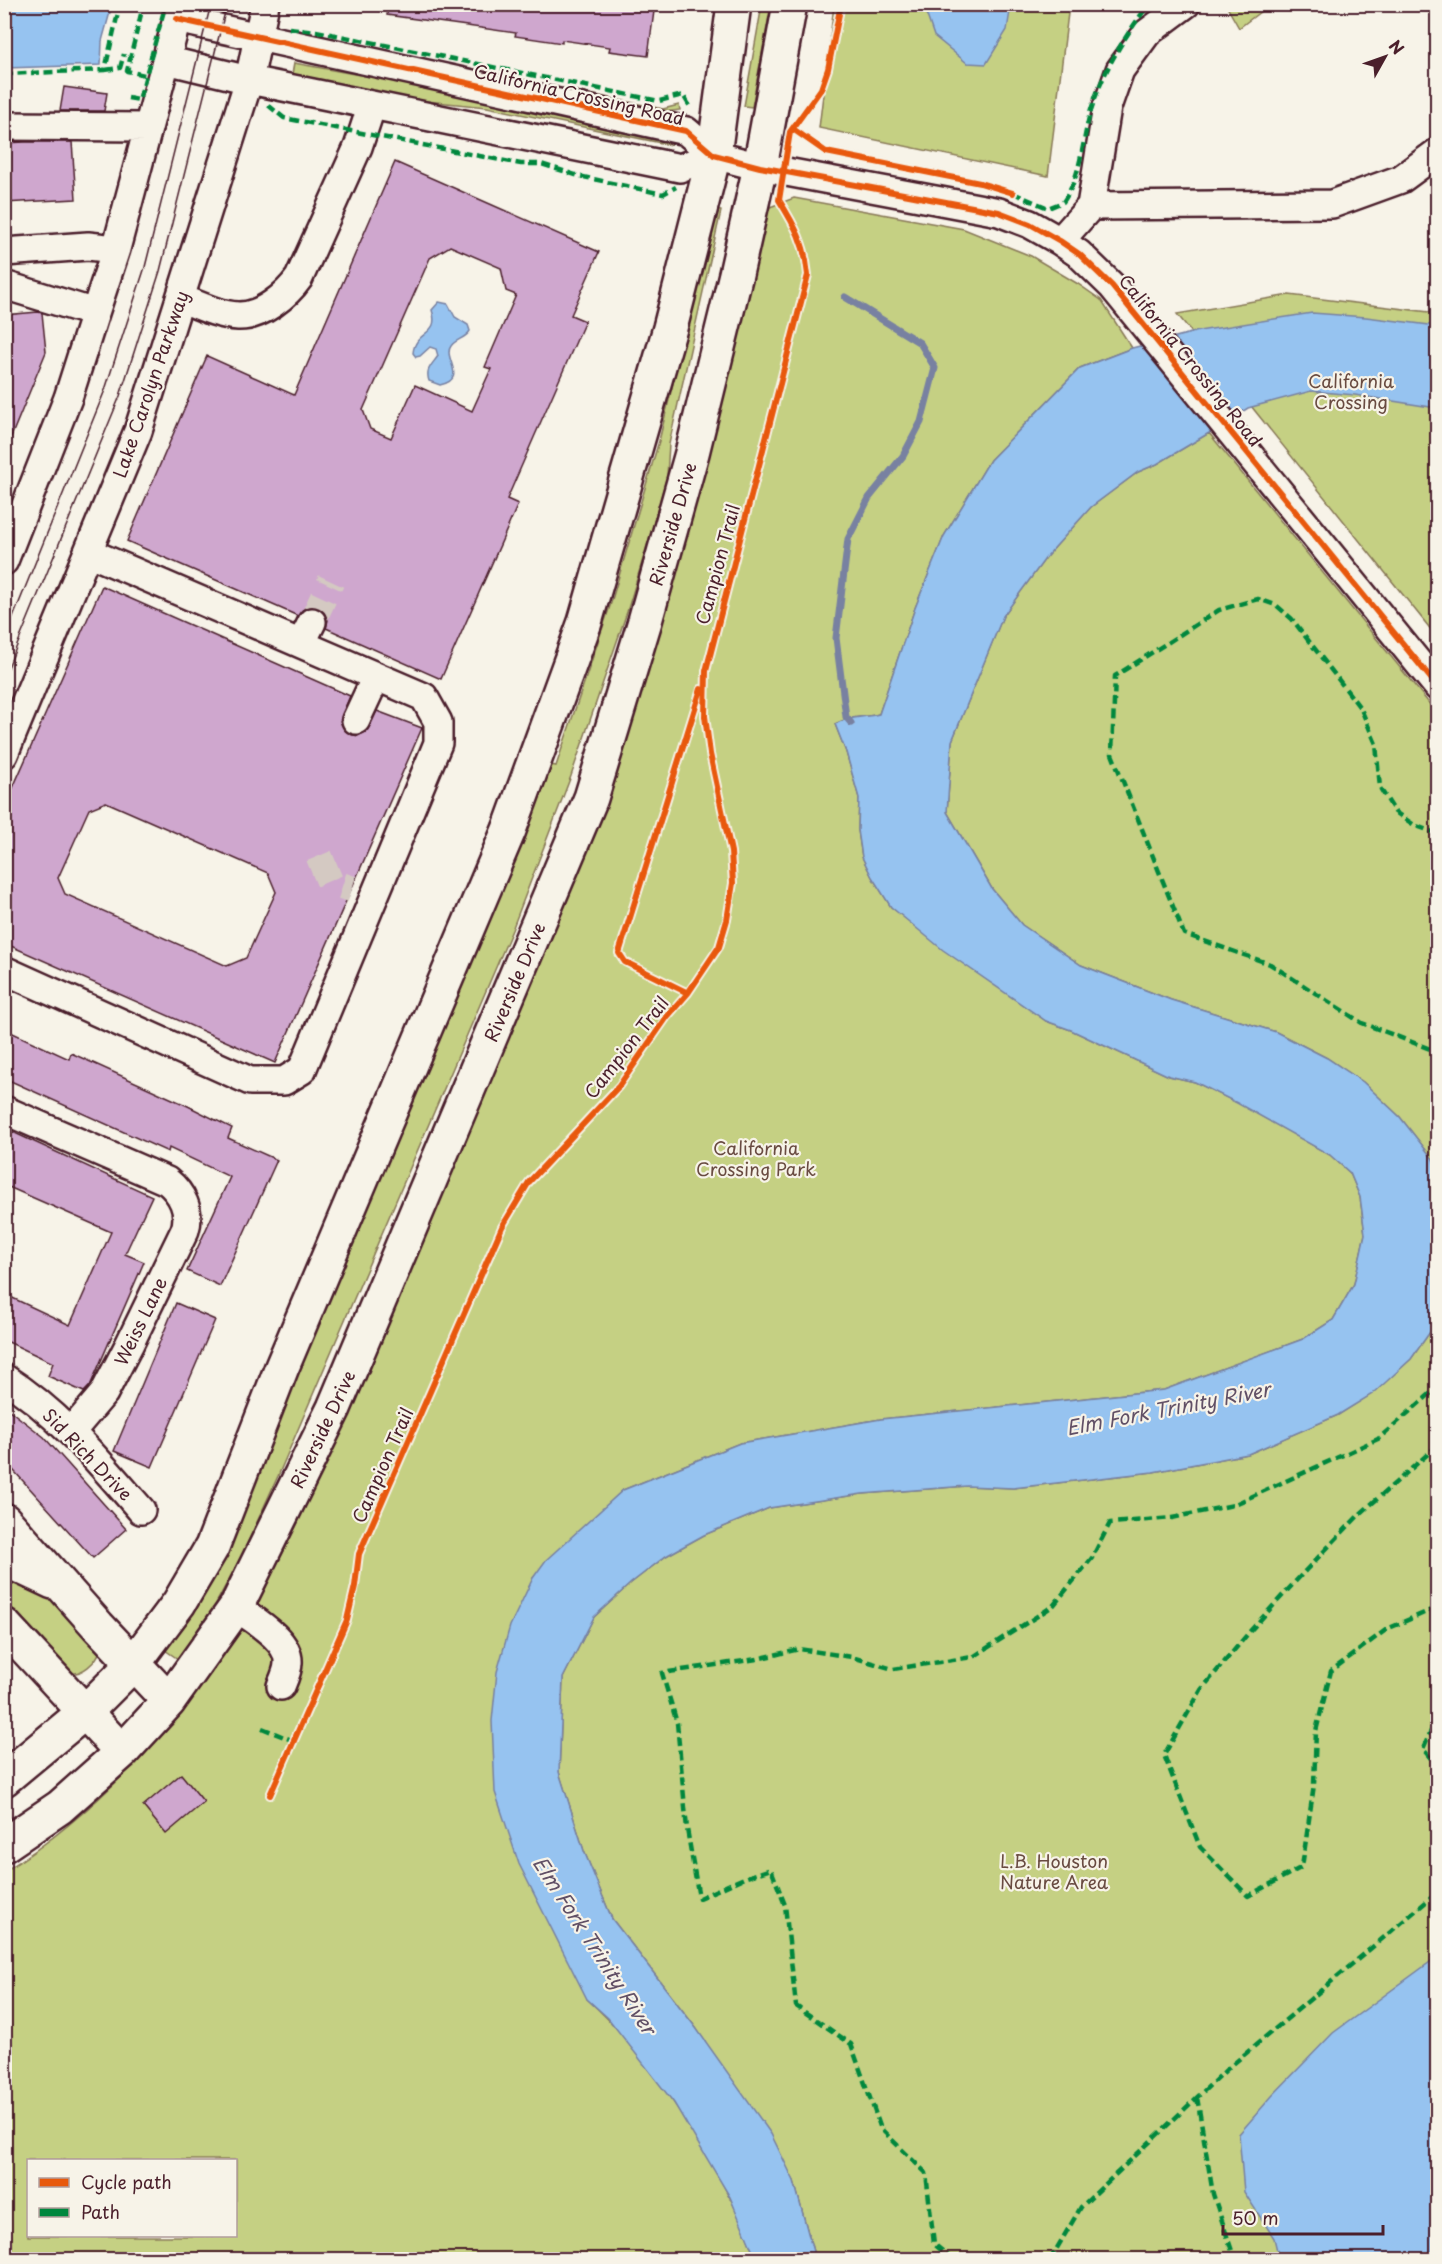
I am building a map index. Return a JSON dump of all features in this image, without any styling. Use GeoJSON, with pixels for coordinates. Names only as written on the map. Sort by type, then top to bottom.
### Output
{"type":"FeatureCollection","features":[{"type":"Feature","properties":{"kind":"main road"},"geometry":{"type":"LineString","coordinates":[[4,1779],[86,1711],[134,1663],[178,1603],[212,1547],[282,1367],[436,1008],[509,830],[585,622],[670,328],[714,154],[734,4]]}},
{"type":"Feature","properties":{"kind":"main road","name":"Riverside Drive"},"geometry":{"type":"LineString","coordinates":[[4,1845],[60,1807],[122,1752],[169,1701],[236,1607],[334,1408],[591,798],[645,621],[692,453],[760,167],[790,4]]}},
{"type":"Feature","properties":{"kind":"main road"},"geometry":{"type":"LineString","coordinates":[[4,1520],[169,1701]]}},
{"type":"Feature","properties":{"kind":"main road"},"geometry":{"type":"LineString","coordinates":[[4,1559],[63,1586]]}},
{"type":"Feature","properties":{"kind":"main road"},"geometry":{"type":"LineString","coordinates":[[4,1625],[122,1752]]}},
{"type":"Feature","properties":{"kind":"street","name":"Lake Carolyn Parkway"},"geometry":{"type":"LineString","coordinates":[[4,754],[138,431],[249,80],[265,4]]}},
{"type":"Feature","properties":{"kind":"street"},"geometry":{"type":"LineString","coordinates":[[1060,241],[1091,206],[1107,107],[1120,70],[1147,33],[1186,4]]}},
{"type":"Feature","properties":{"kind":"street","name":"California Crossing Road"},"geometry":{"type":"LineString","coordinates":[[179,12],[258,38],[686,131],[714,154],[760,167],[999,212],[1030,224],[1079,254],[1112,286],[1437,687]]}},
{"type":"Feature","properties":{"kind":"street"},"geometry":{"type":"LineString","coordinates":[[4,561],[68,398],[116,249],[179,12]]}},
{"type":"Feature","properties":{"kind":"street"},"geometry":{"type":"LineString","coordinates":[[166,60],[249,80],[680,168],[714,154]]}},
{"type":"Feature","properties":{"kind":"street"},"geometry":{"type":"LineString","coordinates":[[180,298],[221,313],[239,316],[258,312],[291,289],[299,278],[353,158],[372,105]]}},
{"type":"Feature","properties":{"kind":"street"},"geometry":{"type":"LineString","coordinates":[[4,126],[148,127]]}},
{"type":"Feature","properties":{"kind":"street"},"geometry":{"type":"LineString","coordinates":[[1091,206],[1332,204],[1401,179],[1437,152]]}},
{"type":"Feature","properties":{"kind":"street"},"geometry":{"type":"LineString","coordinates":[[4,252],[88,246],[116,249]]}},
{"type":"Feature","properties":{"kind":"street"},"geometry":{"type":"LineString","coordinates":[[4,285],[95,313]]}},
{"type":"Feature","properties":{"kind":"street"},"geometry":{"type":"LineString","coordinates":[[4,970],[250,1081],[284,1081],[302,1070],[363,893],[438,742],[438,722],[424,697],[376,676],[307,633],[88,552]]}},
{"type":"Feature","properties":{"kind":"street"},"geometry":{"type":"LineString","coordinates":[[356,720],[376,676]]}},
{"type":"Feature","properties":{"kind":"street","name":"Weiss Lane"},"geometry":{"type":"LineString","coordinates":[[4,1110],[167,1181],[177,1190],[184,1202],[187,1222],[185,1230],[129,1345],[104,1393],[71,1432]]}},
{"type":"Feature","properties":{"kind":"street","name":"Sid Rich Drive"},"geometry":{"type":"LineString","coordinates":[[4,1378],[41,1404],[71,1432],[141,1510]]}},
{"type":"Feature","properties":{"kind":"street"},"geometry":{"type":"LineString","coordinates":[[236,1607],[273,1635],[287,1653],[289,1664],[281,1686]]}},
{"type":"Feature","properties":{"kind":"green space"},"geometry":{"type":"Polygon","coordinates":[[[762,5],[771,5],[752,107],[744,106],[762,5]]]}},
{"type":"Feature","properties":{"kind":"green space"},"geometry":{"type":"Polygon","coordinates":[[[834,5],[1069,5],[1048,176],[819,128],[834,5]]]}},
{"type":"Feature","properties":{"kind":"green space"},"geometry":{"type":"Polygon","coordinates":[[[1226,5],[1269,5],[1239,28],[1226,5]]]}},
{"type":"Feature","properties":{"kind":"green space"},"geometry":{"type":"Polygon","coordinates":[[[311,37],[663,109],[679,105],[680,110],[660,113],[311,37]]]}},
{"type":"Feature","properties":{"kind":"green space"},"geometry":{"type":"Polygon","coordinates":[[[294,63],[486,98],[672,139],[671,145],[487,107],[386,97],[291,80],[294,63]]]}},
{"type":"Feature","properties":{"kind":"green space","name":"California Crossing Park"},"geometry":{"type":"Polygon","coordinates":[[[794,198],[964,229],[1031,256],[1101,300],[1132,348],[1080,368],[990,460],[944,536],[915,608],[879,714],[851,718],[835,724],[846,752],[859,798],[858,830],[862,857],[891,907],[1046,1021],[1071,1030],[1169,1076],[1195,1082],[1238,1103],[1330,1155],[1350,1173],[1360,1197],[1365,1234],[1354,1284],[1333,1320],[1303,1339],[1164,1390],[881,1419],[740,1443],[623,1490],[533,1578],[587,1999],[628,2041],[684,2118],[733,2204],[756,2259],[5,2260],[5,1871],[50,1840],[92,1804],[170,1724],[236,1633],[299,1521],[675,572],[729,376],[767,211],[770,207],[794,198]]]}},
{"type":"Feature","properties":{"kind":"green space"},"geometry":{"type":"Polygon","coordinates":[[[715,210],[721,211],[669,444],[667,476],[627,612],[571,776],[512,930],[278,1476],[241,1557],[215,1605],[178,1659],[165,1650],[202,1594],[547,764],[556,766],[611,603],[659,441],[715,210]]]}},
{"type":"Feature","properties":{"kind":"green space","name":"California Crossing"},"geometry":{"type":"Polygon","coordinates":[[[1289,295],[1437,313],[1437,637],[1177,314],[1289,295]]]}},
{"type":"Feature","properties":{"kind":"green space"},"geometry":{"type":"Polygon","coordinates":[[[1209,433],[1437,713],[1437,1171],[1433,1159],[1400,1117],[1363,1082],[1327,1058],[1276,1032],[1171,1000],[1081,965],[1022,925],[992,889],[947,812],[952,741],[1003,616],[1047,556],[1091,507],[1138,472],[1157,464],[1209,433]]]}},
{"type":"Feature","properties":{"kind":"green space","name":"L.B. Houston Nature Area"},"geometry":{"type":"Polygon","coordinates":[[[1437,1322],[1437,2259],[815,2259],[794,2181],[696,2028],[612,1919],[584,1851],[559,1772],[563,1678],[594,1617],[631,1583],[666,1556],[704,1535],[769,1508],[862,1494],[967,1486],[1013,1488],[1153,1472],[1248,1454],[1338,1415],[1373,1393],[1411,1359],[1437,1322]]]}},
{"type":"Feature","properties":{"kind":"green space"},"geometry":{"type":"Polygon","coordinates":[[[4,1570],[65,1607],[101,1648],[88,1667],[78,1672],[67,1673],[5,1603],[4,1570]]]}},
{"type":"Feature","properties":{"kind":"water"},"geometry":{"type":"Polygon","coordinates":[[[923,4],[1011,5],[1007,30],[986,64],[967,63],[934,36],[923,4]]]}},
{"type":"Feature","properties":{"kind":"water"},"geometry":{"type":"Polygon","coordinates":[[[4,5],[112,5],[102,41],[101,65],[5,68],[4,5]]]}},
{"type":"Feature","properties":{"kind":"water"},"geometry":{"type":"Polygon","coordinates":[[[439,302],[448,304],[455,317],[468,325],[470,331],[451,346],[449,351],[453,378],[440,385],[429,381],[428,377],[430,367],[438,356],[436,349],[430,347],[416,357],[413,353],[418,340],[433,324],[432,310],[439,302]]]}},
{"type":"Feature","properties":{"kind":"water","name":"Elm Fork Trinity River"},"geometry":{"type":"Polygon","coordinates":[[[1312,313],[1437,326],[1437,408],[1355,395],[1311,391],[1248,408],[1157,464],[1138,472],[1091,507],[1047,556],[1003,616],[952,741],[947,812],[992,889],[1022,925],[1081,965],[1171,1000],[1276,1032],[1327,1058],[1363,1082],[1400,1117],[1433,1159],[1437,1171],[1437,1322],[1411,1359],[1374,1393],[1338,1415],[1248,1454],[1153,1472],[1013,1488],[967,1486],[862,1494],[769,1508],[704,1535],[666,1556],[631,1583],[594,1617],[563,1678],[559,1772],[584,1851],[612,1919],[696,2028],[771,2134],[794,2181],[815,2259],[756,2259],[730,2197],[674,2103],[608,2018],[587,1999],[519,1864],[495,1792],[492,1721],[497,1672],[510,1626],[533,1578],[546,1560],[623,1490],[740,1443],[881,1419],[1164,1390],[1303,1339],[1333,1320],[1354,1284],[1365,1234],[1360,1197],[1350,1173],[1330,1155],[1195,1082],[1169,1076],[1071,1030],[1046,1021],[943,950],[891,907],[862,857],[858,830],[859,798],[846,752],[835,724],[851,718],[879,714],[915,608],[944,536],[990,460],[1080,368],[1132,348],[1199,331],[1312,313]]]}},
{"type":"Feature","properties":{"kind":"water"},"geometry":{"type":"Polygon","coordinates":[[[1437,1957],[1437,2259],[1279,2259],[1274,2238],[1244,2192],[1239,2134],[1333,2033],[1437,1957]]]}},
{"type":"Feature","properties":{"kind":"building"},"geometry":{"type":"Polygon","coordinates":[[[388,4],[651,4],[650,10],[654,11],[648,56],[609,51],[610,47],[562,40],[562,43],[515,36],[516,33],[387,15],[388,4]]]}},
{"type":"Feature","properties":{"kind":"building"},"geometry":{"type":"Polygon","coordinates":[[[64,87],[107,93],[104,111],[60,111],[64,87]]]}},
{"type":"Feature","properties":{"kind":"building"},"geometry":{"type":"Polygon","coordinates":[[[72,142],[76,199],[4,203],[4,143],[72,142]]]}},
{"type":"Feature","properties":{"kind":"building"},"geometry":{"type":"Polygon","coordinates":[[[395,162],[599,252],[571,315],[585,321],[507,499],[518,504],[441,679],[326,628],[328,620],[318,608],[312,606],[304,609],[298,616],[127,541],[207,356],[294,395],[395,162]],[[450,246],[430,258],[363,410],[370,429],[391,438],[415,385],[472,411],[491,369],[485,367],[516,295],[506,291],[501,268],[450,246]]]}},
{"type":"Feature","properties":{"kind":"building"},"geometry":{"type":"Polygon","coordinates":[[[42,313],[46,352],[4,454],[4,315],[42,313]]]}},
{"type":"Feature","properties":{"kind":"building"},"geometry":{"type":"Polygon","coordinates":[[[102,586],[350,696],[340,721],[350,734],[358,736],[365,732],[377,711],[422,728],[275,1063],[4,943],[4,808],[102,586]],[[106,802],[89,809],[58,878],[65,894],[227,966],[246,958],[276,892],[268,873],[106,802]]]}},
{"type":"Feature","properties":{"kind":"building"},"geometry":{"type":"Polygon","coordinates":[[[4,1029],[69,1059],[71,1053],[188,1106],[232,1128],[228,1138],[277,1160],[220,1286],[187,1271],[230,1177],[169,1148],[168,1152],[4,1078],[4,1029]]]}},
{"type":"Feature","properties":{"kind":"building"},"geometry":{"type":"Polygon","coordinates":[[[4,1128],[152,1196],[125,1254],[144,1262],[90,1386],[84,1392],[48,1376],[53,1363],[4,1340],[4,1294],[70,1325],[111,1232],[4,1185],[4,1128]]]}},
{"type":"Feature","properties":{"kind":"building"},"geometry":{"type":"Polygon","coordinates":[[[176,1303],[215,1320],[152,1467],[114,1451],[176,1303]]]}},
{"type":"Feature","properties":{"kind":"building"},"geometry":{"type":"Polygon","coordinates":[[[4,1406],[44,1437],[126,1529],[93,1558],[4,1460],[4,1406]]]}},
{"type":"Feature","properties":{"kind":"building"},"geometry":{"type":"Polygon","coordinates":[[[181,1774],[204,1802],[166,1834],[143,1806],[181,1774]]]}},
{"type":"Feature","properties":{"kind":"waterway"},"geometry":{"type":"LineString","coordinates":[[845,297],[920,343],[935,368],[921,422],[903,456],[869,498],[848,539],[836,638],[846,717],[851,723]]}},
{"type":"Feature","properties":{"kind":"tunnel"},"geometry":{"type":"LineString","coordinates":[[312,622],[331,581]]}},
{"type":"Feature","properties":{"kind":"tunnel"},"geometry":{"type":"LineString","coordinates":[[319,856],[330,882],[352,889]]}},
{"type":"Feature","properties":{"kind":"tram line"},"geometry":{"type":"LineString","coordinates":[[4,640],[105,390],[145,267],[211,4]]}},
{"type":"Feature","properties":{"kind":"tram line"},"geometry":{"type":"LineString","coordinates":[[4,677],[120,396],[160,271],[227,4]]}},
{"type":"Feature","properties":{"kind":"marked path"},"geometry":{"type":"LineString","coordinates":[[4,74],[105,70],[120,4]]}},
{"type":"Feature","properties":{"kind":"marked path"},"geometry":{"type":"LineString","coordinates":[[138,4],[143,6],[127,71],[145,75]]}},
{"type":"Feature","properties":{"kind":"marked path"},"geometry":{"type":"LineString","coordinates":[[1013,193],[1048,208],[1063,202],[1078,169],[1091,110],[1102,81],[1123,42],[1149,4]]}},
{"type":"Feature","properties":{"kind":"marked path"},"geometry":{"type":"LineString","coordinates":[[128,98],[139,100],[165,7]]}},
{"type":"Feature","properties":{"kind":"marked path"},"geometry":{"type":"LineString","coordinates":[[289,28],[316,31],[659,101],[683,95],[691,108]]}},
{"type":"Feature","properties":{"kind":"marked path"},"geometry":{"type":"LineString","coordinates":[[105,70],[120,68],[124,54]]}},
{"type":"Feature","properties":{"kind":"marked path"},"geometry":{"type":"LineString","coordinates":[[268,105],[284,118],[521,164],[541,164],[579,176],[663,194],[676,187]]}},
{"type":"Feature","properties":{"kind":"marked path"},"geometry":{"type":"LineString","coordinates":[[1438,834],[1414,825],[1395,812],[1380,788],[1376,744],[1361,709],[1292,619],[1276,605],[1258,599],[1219,610],[1115,676],[1112,754],[1184,934],[1270,964],[1362,1023],[1438,1052]]}},
{"type":"Feature","properties":{"kind":"marked path"},"geometry":{"type":"LineString","coordinates":[[953,2260],[934,2244],[926,2173],[881,2129],[851,2044],[796,2006],[785,1905],[771,1869],[699,1898],[687,1829],[677,1723],[662,1673],[757,1659],[799,1649],[852,1657],[893,1669],[973,1657],[1053,1606],[1092,1558],[1110,1523],[1172,1518],[1233,1505],[1378,1439],[1438,1387]]}},
{"type":"Feature","properties":{"kind":"marked path"},"geometry":{"type":"LineString","coordinates":[[1438,1445],[1359,1515],[1251,1630],[1201,1690],[1164,1755],[1200,1847],[1248,1896],[1302,1867],[1314,1785],[1316,1731],[1331,1671],[1387,1629],[1438,1607]]}},
{"type":"Feature","properties":{"kind":"marked path"},"geometry":{"type":"LineString","coordinates":[[1438,1715],[1423,1749],[1438,1767]]}},
{"type":"Feature","properties":{"kind":"marked path"},"geometry":{"type":"LineString","coordinates":[[262,1728],[294,1741]]}},
{"type":"Feature","properties":{"kind":"marked path"},"geometry":{"type":"LineString","coordinates":[[1050,2260],[1081,2207],[1226,2070],[1438,1892]]}},
{"type":"Feature","properties":{"kind":"marked path"},"geometry":{"type":"LineString","coordinates":[[1197,2097],[1213,2194],[1235,2260]]}},
{"type":"Feature","properties":{"kind":"cycle path","name":"Campion Trail"},"geometry":{"type":"LineString","coordinates":[[270,1795],[347,1620],[359,1554],[502,1227],[529,1182],[619,1086],[719,947],[727,920],[733,883],[731,852],[710,754],[705,716],[706,671],[808,275],[798,235],[779,200],[790,132],[821,89],[828,69],[841,4]]}},
{"type":"Feature","properties":{"kind":"cycle path"},"geometry":{"type":"LineString","coordinates":[[177,19],[686,131],[714,155],[760,167],[999,212],[1030,224],[1079,254],[1112,286],[1438,687]]}},
{"type":"Feature","properties":{"kind":"cycle path"},"geometry":{"type":"LineString","coordinates":[[793,129],[826,152],[980,183],[1013,193]]}},
{"type":"Feature","properties":{"kind":"cycle path"},"geometry":{"type":"LineString","coordinates":[[688,993],[625,962],[619,953],[701,689]]}}]}
